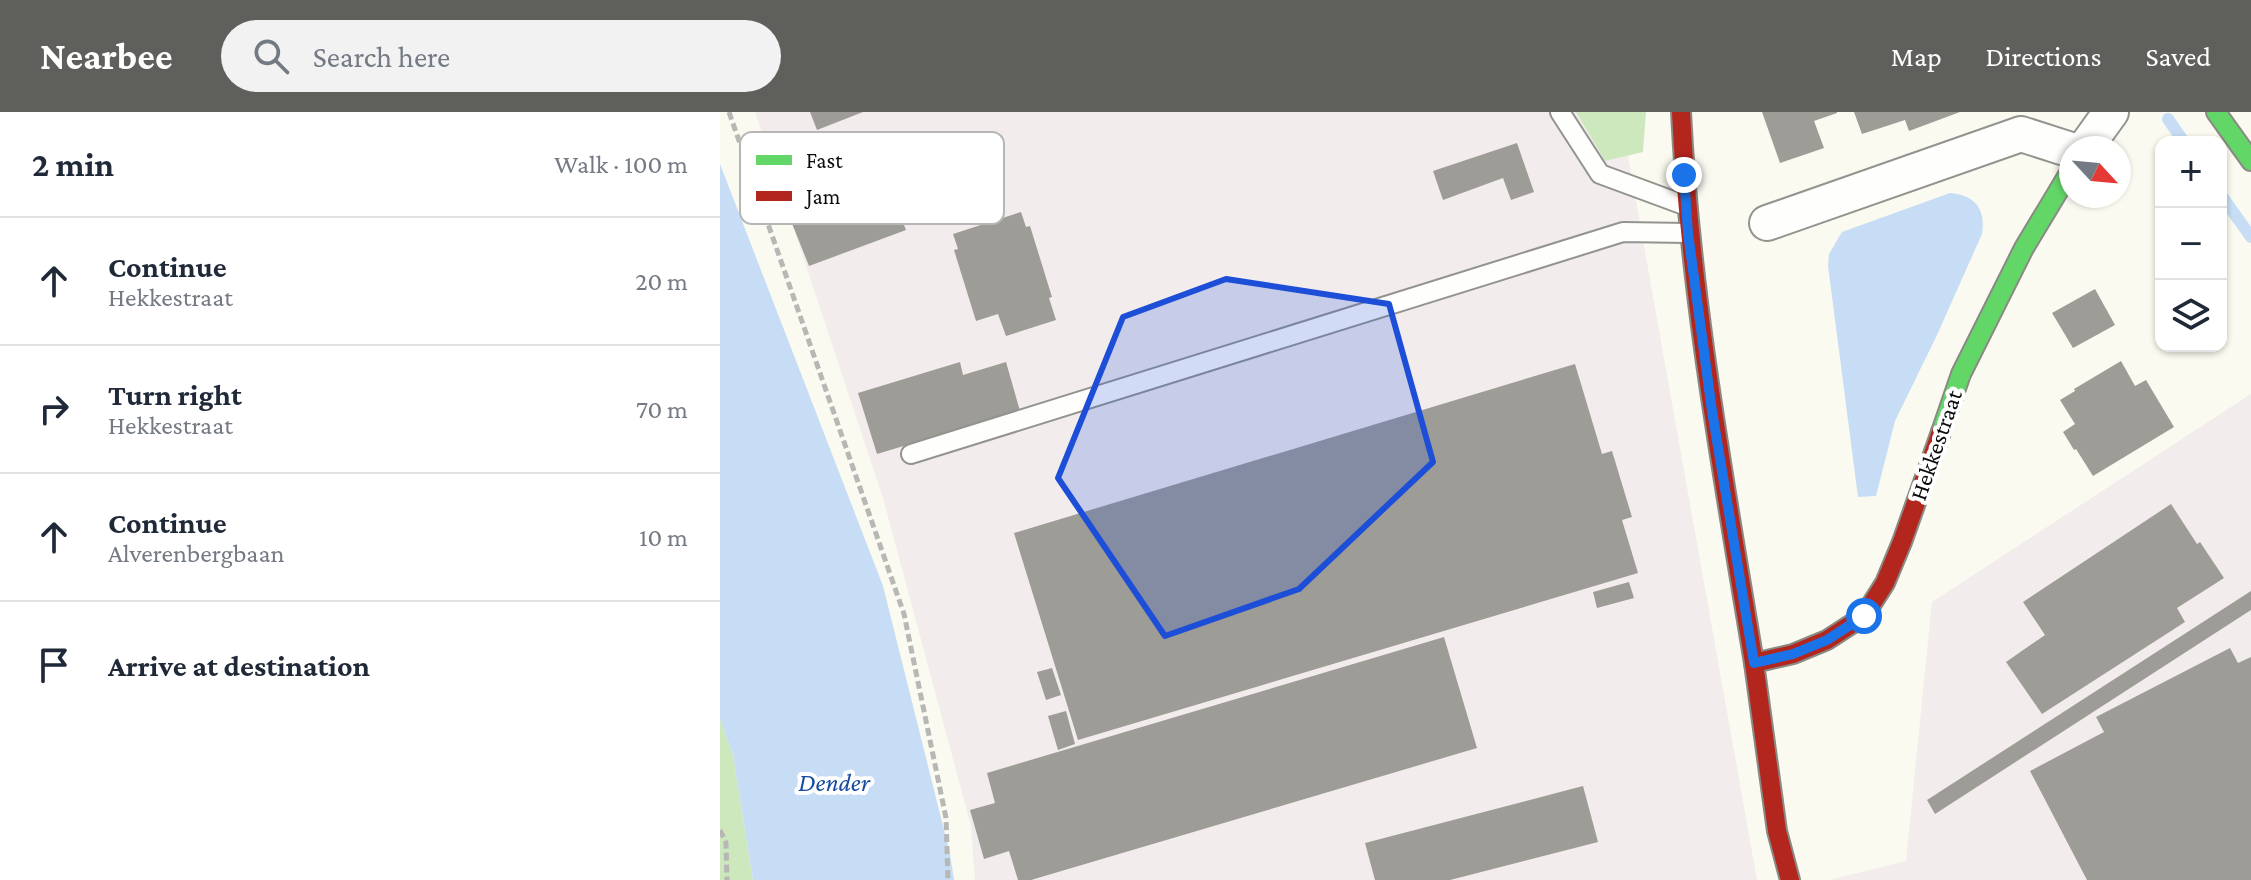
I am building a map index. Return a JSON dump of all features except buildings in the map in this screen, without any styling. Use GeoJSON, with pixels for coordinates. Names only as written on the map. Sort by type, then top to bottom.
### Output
{"type":"FeatureCollection","features":[{"type":"Feature","properties":{"kind":"street"},"geometry":{"type":"LineString","coordinates":[[1681,112],[1688,233],[1712,411],[1754,663],[1777,831],[1790,880]]}},
{"type":"Feature","properties":{"kind":"street"},"geometry":{"type":"LineString","coordinates":[[2094,136],[2111,112]]}},
{"type":"Feature","properties":{"kind":"street"},"geometry":{"type":"LineString","coordinates":[[2216,112],[2251,161]]}},
{"type":"Feature","properties":{"kind":"street"},"geometry":{"type":"LineString","coordinates":[[1767,223],[2021,134],[2059,146]]}},
{"type":"Feature","properties":{"kind":"street","name":"Hekkestraat"},"geometry":{"type":"LineString","coordinates":[[1754,663],[1793,654],[1827,640],[1864,616],[1885,583],[1902,542],[1961,374],[2024,248],[2059,190]]}},
{"type":"Feature","properties":{"kind":"lane"},"geometry":{"type":"LineString","coordinates":[[1560,112],[1600,174],[1686,206]]}},
{"type":"Feature","properties":{"kind":"lane"},"geometry":{"type":"LineString","coordinates":[[911,454],[1623,232],[1688,233]]}},
{"type":"Feature","properties":{"kind":"path"},"geometry":{"type":"LineString","coordinates":[[729,112],[740,144]]}},
{"type":"Feature","properties":{"kind":"path"},"geometry":{"type":"LineString","coordinates":[[768,224],[904,614],[946,818],[948,880]]}},
{"type":"Feature","properties":{"kind":"path"},"geometry":{"type":"LineString","coordinates":[[720,830],[726,843],[727,880]]}},
{"type":"Feature","properties":{"kind":"highlighted area"},"geometry":{"type":"Polygon","coordinates":[[[1226,279],[1389,304],[1433,462],[1299,589],[1165,636],[1058,478],[1123,317],[1226,279]]]}},
{"type":"Feature","properties":{"kind":"shaded area"},"geometry":{"type":"Polygon","coordinates":[[[755,112],[1628,112],[1626,145],[1757,880],[975,880],[971,826],[883,498],[792,224],[1004,224],[1004,132],[762,132],[755,112]]]}},
{"type":"Feature","properties":{"kind":"shaded area"},"geometry":{"type":"Polygon","coordinates":[[[2251,394],[2251,880],[1829,880],[1906,861],[1932,602],[2251,394]]]}},
{"type":"Feature","properties":{"kind":"green space"},"geometry":{"type":"Polygon","coordinates":[[[1576,112],[1646,112],[1643,152],[1605,161],[1576,112]]]}},
{"type":"Feature","properties":{"kind":"green space"},"geometry":{"type":"Polygon","coordinates":[[[720,719],[733,755],[753,880],[720,880],[720,719]]]}},
{"type":"Feature","properties":{"kind":"water","name":"Dender"},"geometry":{"type":"Polygon","coordinates":[[[720,164],[740,216],[740,224],[743,224],[883,586],[954,880],[753,880],[733,755],[720,719],[720,164]]]}},
{"type":"Feature","properties":{"kind":"water"},"geometry":{"type":"Polygon","coordinates":[[[1950,193],[1966,197],[1977,205],[1982,217],[1982,234],[1895,421],[1876,496],[1858,497],[1828,266],[1829,254],[1842,232],[1950,193]]]}},
{"type":"Feature","properties":{"kind":"waterway"},"geometry":{"type":"LineString","coordinates":[[2168,119],[2180,136]]}},
{"type":"Feature","properties":{"kind":"waterway"},"geometry":{"type":"LineString","coordinates":[[2227,203],[2251,237]]}},
{"type":"Feature","properties":{"kind":"traffic: fast"},"geometry":{"type":"LineString","coordinates":[[2216,112],[2251,161]]}},
{"type":"Feature","properties":{"kind":"traffic: fast"},"geometry":{"type":"LineString","coordinates":[[1941,432],[1961,374],[2024,248],[2059,190]]}},
{"type":"Feature","properties":{"kind":"traffic: jam"},"geometry":{"type":"LineString","coordinates":[[1681,112],[1700,319],[1754,663]]}},
{"type":"Feature","properties":{"kind":"traffic: jam"},"geometry":{"type":"LineString","coordinates":[[1790,880],[1777,831],[1754,663],[1793,654],[1827,640],[1864,616],[1885,583],[1941,432]]}},
{"type":"Feature","properties":{"kind":"route"},"geometry":{"type":"LineString","coordinates":[[1684,175],[1688,233],[1712,411],[1754,663],[1793,654],[1827,640],[1864,616]]}}]}
